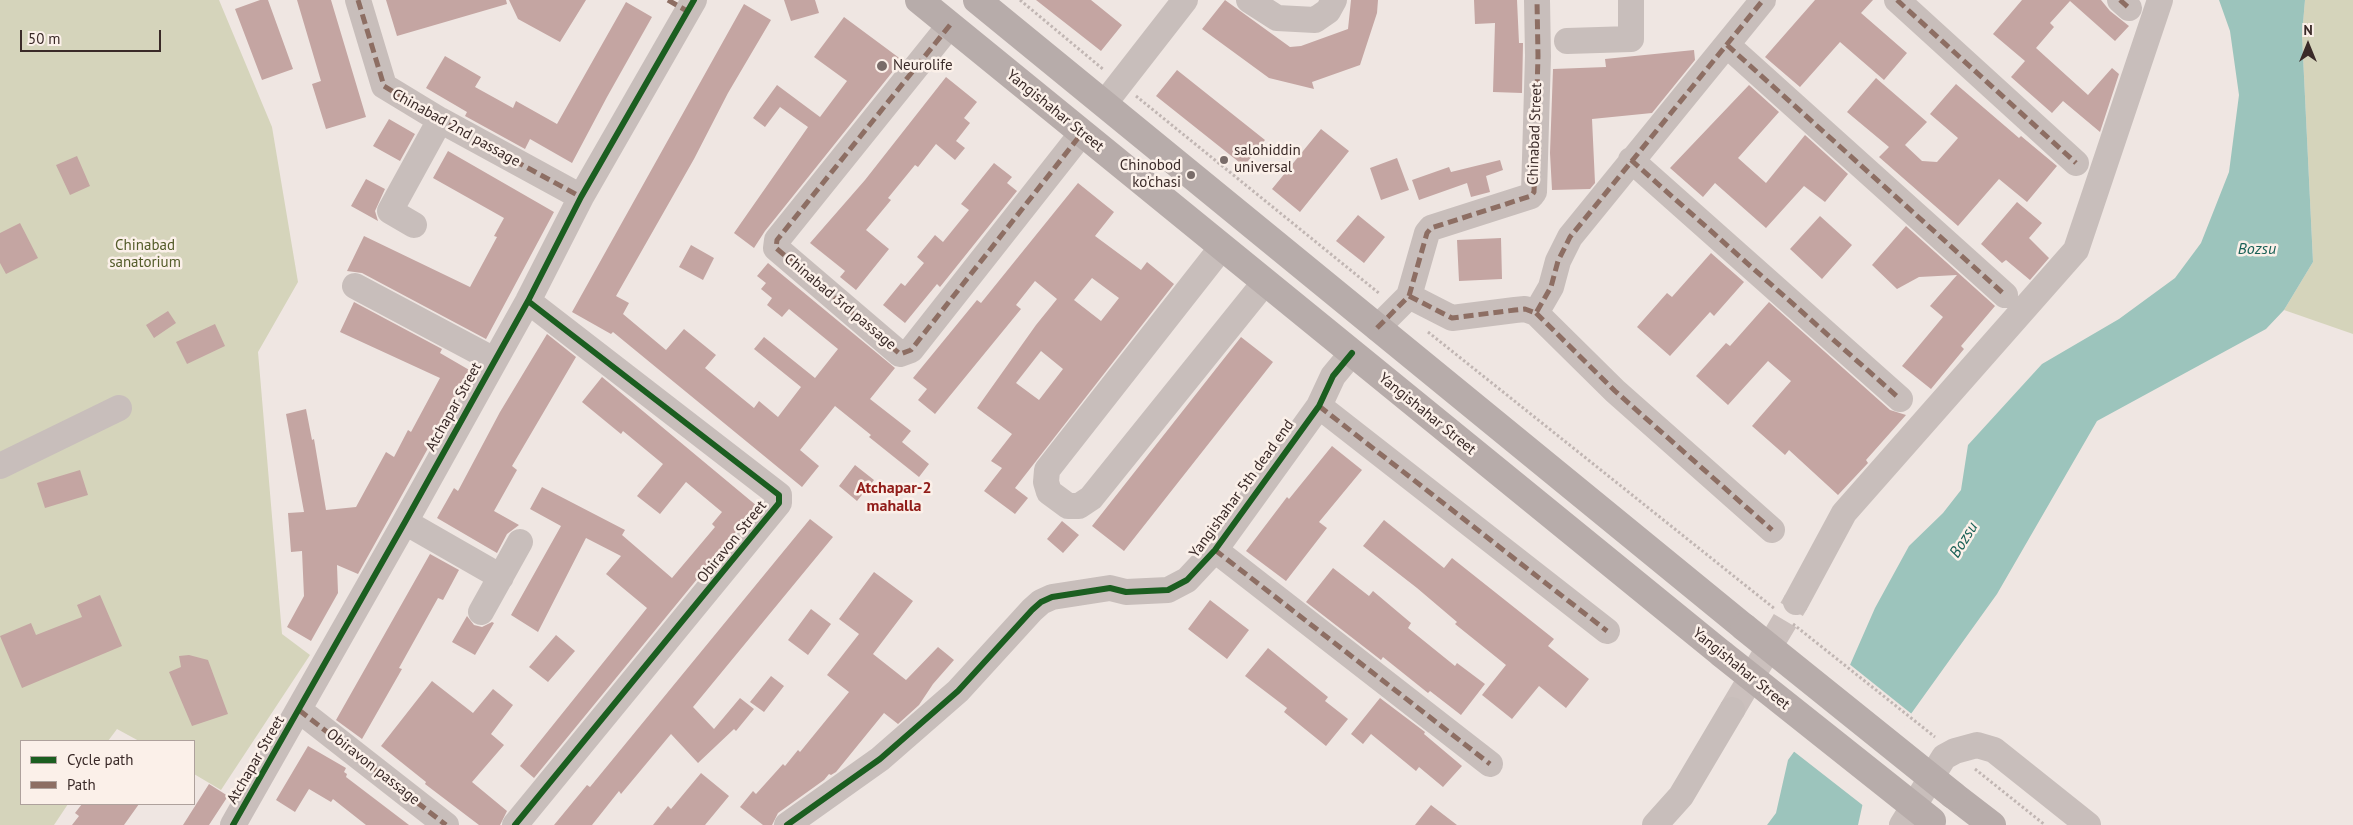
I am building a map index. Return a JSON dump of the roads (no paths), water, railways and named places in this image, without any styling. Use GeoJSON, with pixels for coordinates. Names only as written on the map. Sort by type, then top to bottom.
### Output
{"type":"FeatureCollection","features":[{"type":"Feature","properties":{"kind":"main road","name":"Yangishahar Street"},"geometry":{"type":"LineString","coordinates":[[919,0],[1722,654],[1935,823]]}},
{"type":"Feature","properties":{"kind":"main road"},"geometry":{"type":"LineString","coordinates":[[977,0],[1036,48],[1112,94],[1178,164],[1744,627],[1992,825]]}},
{"type":"Feature","properties":{"kind":"main road"},"geometry":{"type":"LineString","coordinates":[[1014,77],[1036,48]]}},
{"type":"Feature","properties":{"kind":"main road"},"geometry":{"type":"LineString","coordinates":[[1155,192],[1178,164]]}},
{"type":"Feature","properties":{"kind":"street","name":"Chinabad 2nd passage"},"geometry":{"type":"LineString","coordinates":[[358,0],[384,86],[440,120],[581,197]]}},
{"type":"Feature","properties":{"kind":"street"},"geometry":{"type":"LineString","coordinates":[[1112,94],[1185,0]]}},
{"type":"Feature","properties":{"kind":"street"},"geometry":{"type":"LineString","coordinates":[[1249,0],[1276,18],[1315,20],[1328,11],[1334,0]]}},
{"type":"Feature","properties":{"kind":"street","name":"Chinabad Street"},"geometry":{"type":"LineString","coordinates":[[1377,328],[1403,302],[1427,233],[1431,228],[1531,196],[1534,192],[1538,56],[1537,0]]}},
{"type":"Feature","properties":{"kind":"street"},"geometry":{"type":"LineString","coordinates":[[1567,41],[1631,39],[1631,0]]}},
{"type":"Feature","properties":{"kind":"street"},"geometry":{"type":"LineString","coordinates":[[1536,313],[1551,287],[1558,261],[1570,237],[1763,0]]}},
{"type":"Feature","properties":{"kind":"street"},"geometry":{"type":"LineString","coordinates":[[1897,0],[2076,163]]}},
{"type":"Feature","properties":{"kind":"street"},"geometry":{"type":"LineString","coordinates":[[1787,611],[1844,513],[2076,250],[2160,0]]}},
{"type":"Feature","properties":{"kind":"street","name":"Atchapar Street"},"geometry":{"type":"LineString","coordinates":[[233,825],[528,301],[683,4]]}},
{"type":"Feature","properties":{"kind":"street","name":"Chinabad 3rd passage"},"geometry":{"type":"LineString","coordinates":[[950,25],[777,240],[776,248],[900,354],[911,350],[1082,133]]}},
{"type":"Feature","properties":{"kind":"street"},"geometry":{"type":"LineString","coordinates":[[1727,45],[2005,295]]}},
{"type":"Feature","properties":{"kind":"street"},"geometry":{"type":"LineString","coordinates":[[414,225],[390,211],[440,120]]}},
{"type":"Feature","properties":{"kind":"street"},"geometry":{"type":"LineString","coordinates":[[1631,160],[1900,399]]}},
{"type":"Feature","properties":{"kind":"street"},"geometry":{"type":"LineString","coordinates":[[1222,247],[1048,470],[1046,482],[1049,492],[1068,506],[1079,506],[1091,498],[1265,282]]}},
{"type":"Feature","properties":{"kind":"street"},"geometry":{"type":"LineString","coordinates":[[355,286],[494,360]]}},
{"type":"Feature","properties":{"kind":"street","name":"Obiravon Street"},"geometry":{"type":"LineString","coordinates":[[515,825],[780,503],[780,495],[528,301]]}},
{"type":"Feature","properties":{"kind":"street"},"geometry":{"type":"LineString","coordinates":[[1403,302],[1452,318],[1525,309],[1536,313],[1615,391],[1772,530]]}},
{"type":"Feature","properties":{"kind":"street","name":"Yangishahar 5th dead end"},"geometry":{"type":"LineString","coordinates":[[787,825],[880,759],[958,691],[1041,602],[1052,597],[1110,588],[1126,592],[1168,590],[1187,580],[1215,550],[1319,406],[1333,376],[1352,353]]}},
{"type":"Feature","properties":{"kind":"street"},"geometry":{"type":"LineString","coordinates":[[1319,406],[1607,632]]}},
{"type":"Feature","properties":{"kind":"street"},"geometry":{"type":"LineString","coordinates":[[0,466],[119,408]]}},
{"type":"Feature","properties":{"kind":"street"},"geometry":{"type":"LineString","coordinates":[[405,522],[501,577]]}},
{"type":"Feature","properties":{"kind":"street"},"geometry":{"type":"LineString","coordinates":[[481,612],[520,542]]}},
{"type":"Feature","properties":{"kind":"street"},"geometry":{"type":"LineString","coordinates":[[1215,550],[1490,764]]}},
{"type":"Feature","properties":{"kind":"street","name":"Obiravon passage"},"geometry":{"type":"LineString","coordinates":[[299,710],[446,825]]}},
{"type":"Feature","properties":{"kind":"street"},"geometry":{"type":"LineString","coordinates":[[1655,825],[1681,796],[1732,710]]}},
{"type":"Feature","properties":{"kind":"street"},"geometry":{"type":"LineString","coordinates":[[1902,825],[1944,757],[1954,751],[1978,745],[1994,750],[2088,825]]}},
{"type":"Feature","properties":{"kind":"water","name":"Bozsu"},"geometry":{"type":"Polygon","coordinates":[[[2219,0],[2305,0],[2302,35],[2313,262],[2284,310],[2266,329],[2097,421],[1997,594],[1870,771],[1858,825],[1767,825],[1776,813],[1788,760],[1839,690],[1875,608],[1909,546],[1943,513],[1961,490],[1968,445],[2042,364],[2119,319],[2175,278],[2201,243],[2229,172],[2239,95],[2230,31],[2219,0]]]}},
{"type":"Feature","properties":{"kind":"tunnel"},"geometry":{"type":"LineString","coordinates":[[1732,710],[1796,602]]}},
{"type":"Feature","properties":{"kind":"place","name":"Neurolife"},"geometry":{"type":"Point","coordinates":[882,66]}},
{"type":"Feature","properties":{"kind":"place","name":"salohiddin universal"},"geometry":{"type":"Point","coordinates":[1224,160]}},
{"type":"Feature","properties":{"kind":"place","name":"Chinobod ko'chasi"},"geometry":{"type":"Point","coordinates":[1191,175]}},
{"type":"Feature","properties":{"kind":"district","name":"Atchapar-2 mahalla"},"geometry":{"type":"Point","coordinates":[894,497]}},
{"type":"Feature","properties":{"kind":"park label","name":"Chinabad sanatorium"},"geometry":{"type":"Point","coordinates":[145,254]}}]}
